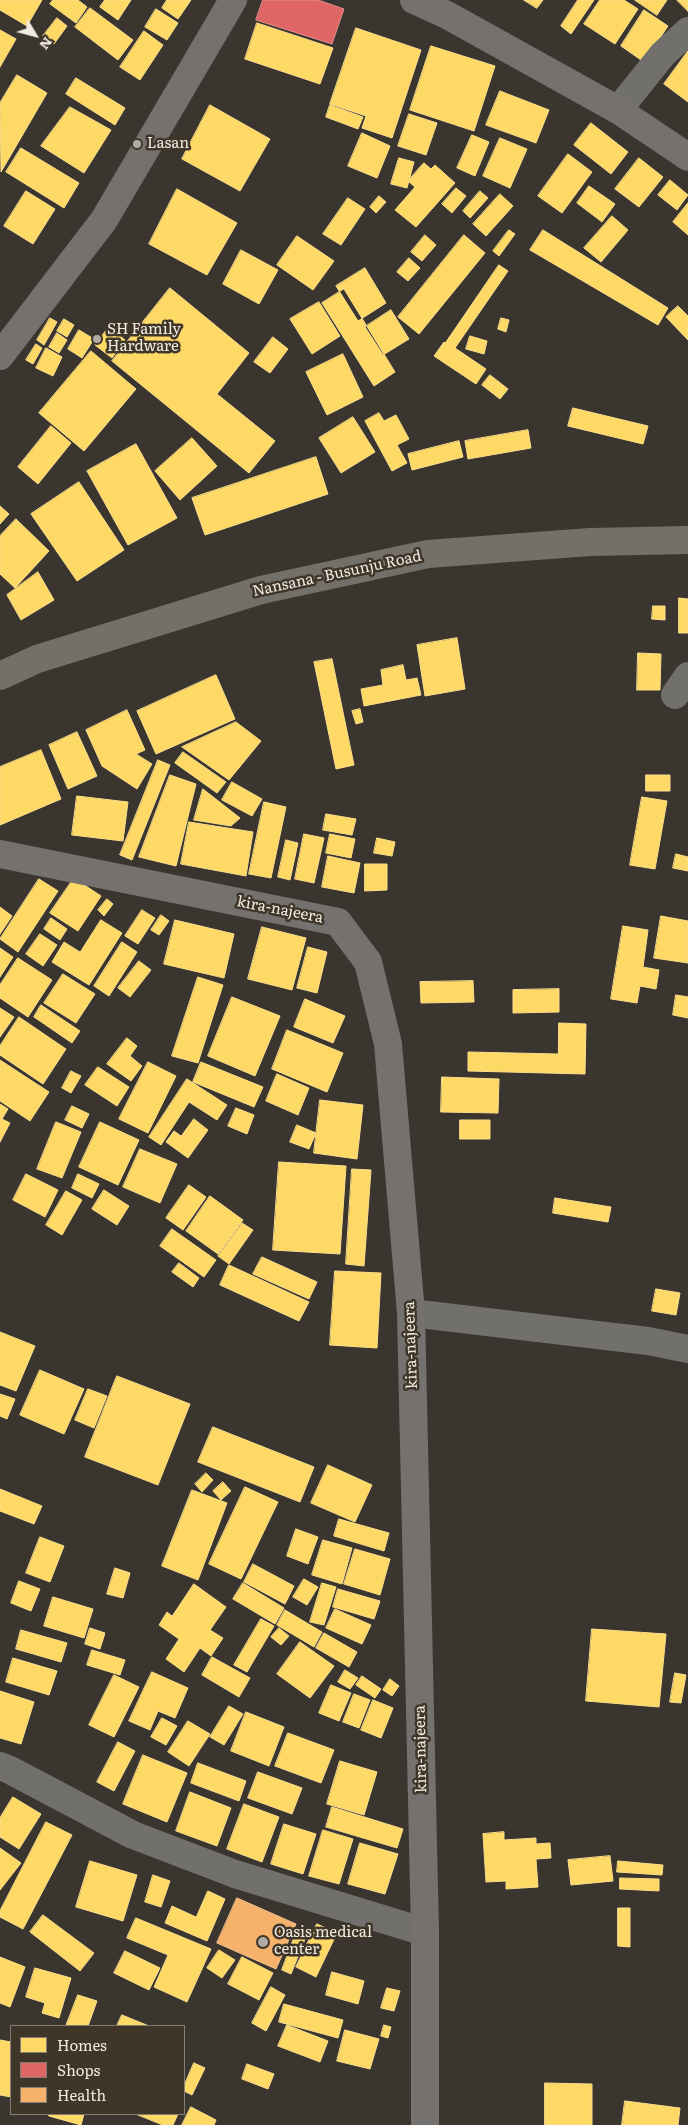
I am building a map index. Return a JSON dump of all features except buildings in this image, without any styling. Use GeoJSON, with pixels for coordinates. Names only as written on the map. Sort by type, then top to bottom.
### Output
{"type":"FeatureCollection","features":[{"type":"Feature","properties":{"kind":"main road","name":"Nansana - Busunju Road"},"geometry":{"type":"LineString","coordinates":[[0,676],[37,659],[261,590],[428,554],[590,542],[688,540]]}},
{"type":"Feature","properties":{"kind":"street"},"geometry":{"type":"LineString","coordinates":[[0,356],[104,220],[233,0]]}},
{"type":"Feature","properties":{"kind":"street"},"geometry":{"type":"LineString","coordinates":[[414,0],[447,15],[618,110],[688,157]]}},
{"type":"Feature","properties":{"kind":"street"},"geometry":{"type":"LineString","coordinates":[[618,110],[663,54],[688,31]]}},
{"type":"Feature","properties":{"kind":"street","name":"kira-najeera"},"geometry":{"type":"LineString","coordinates":[[0,854],[338,922],[368,962],[388,1044],[410,1313],[425,1932],[425,2125]]}},
{"type":"Feature","properties":{"kind":"street"},"geometry":{"type":"LineString","coordinates":[[410,1313],[688,1348]]}},
{"type":"Feature","properties":{"kind":"street"},"geometry":{"type":"LineString","coordinates":[[0,1766],[142,1839],[235,1874],[425,1932]]}},
{"type":"Feature","properties":{"kind":"place","name":"Lasan"},"geometry":{"type":"Point","coordinates":[137,144]}},
{"type":"Feature","properties":{"kind":"place","name":"SH Family Hardware"},"geometry":{"type":"Point","coordinates":[97,339]}},
{"type":"Feature","properties":{"kind":"place","name":"Oasis medical center"},"geometry":{"type":"Point","coordinates":[263,1942]}}]}
